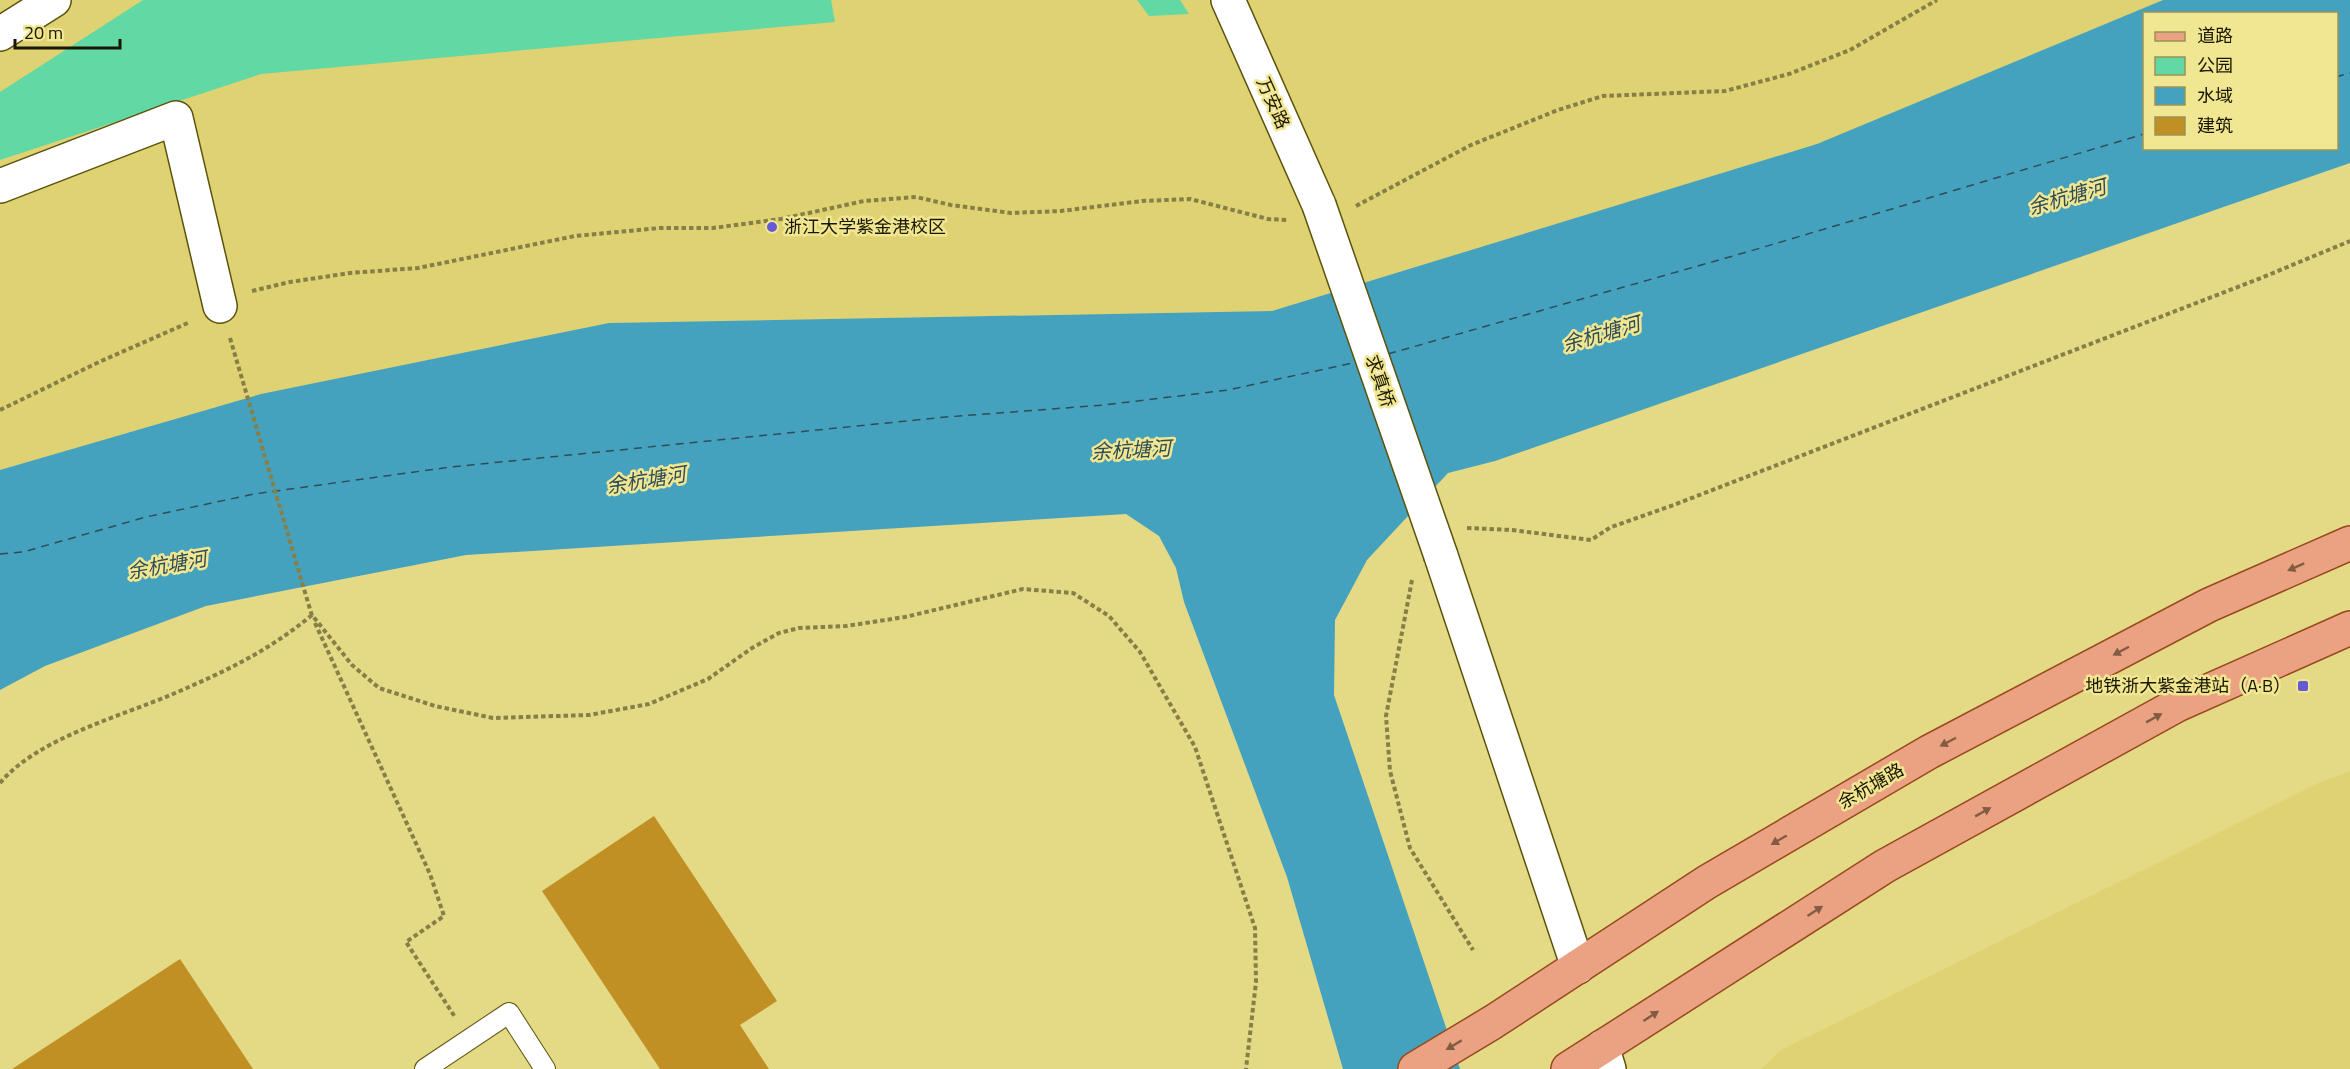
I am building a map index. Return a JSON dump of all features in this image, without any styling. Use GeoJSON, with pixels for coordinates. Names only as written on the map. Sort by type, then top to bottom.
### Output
{"type":"FeatureCollection","features":[{"type":"Feature","properties":{"kind":"main road","name":"余杭塘路"},"geometry":{"type":"LineString","coordinates":[[1415,1069],[1493,1022],[1707,882],[1929,752],[2210,605],[2350,543]]}},
{"type":"Feature","properties":{"kind":"main road"},"geometry":{"type":"LineString","coordinates":[[1568,1069],[1605,1058],[1885,866],[2177,705],[2350,628]]}},
{"type":"Feature","properties":{"kind":"street"},"geometry":{"type":"LineString","coordinates":[[0,34],[54,0]]}},
{"type":"Feature","properties":{"kind":"street","name":"万安路"},"geometry":{"type":"LineString","coordinates":[[1228,0],[1321,212]]}},
{"type":"Feature","properties":{"kind":"street"},"geometry":{"type":"LineString","coordinates":[[0,186],[176,118],[220,306]]}},
{"type":"Feature","properties":{"kind":"street","name":"求真桥"},"geometry":{"type":"LineString","coordinates":[[1321,212],[1578,967]]}},
{"type":"Feature","properties":{"kind":"lane"},"geometry":{"type":"LineString","coordinates":[[425,1069],[509,1013],[545,1069]]}},
{"type":"Feature","properties":{"kind":"path"},"geometry":{"type":"LineString","coordinates":[[0,410],[200,317],[245,292],[290,282],[350,273],[418,268],[575,236],[660,228],[713,228],[770,220],[864,201],[916,197],[951,206],[1011,213],[1061,211],[1142,201],[1190,199],[1268,219],[1321,212],[1471,145],[1558,110],[1603,96],[1725,91],[1789,74],[1850,50],[1937,0]]}},
{"type":"Feature","properties":{"kind":"path"},"geometry":{"type":"LineString","coordinates":[[1473,950],[1410,848],[1390,771],[1386,717],[1408,593],[1438,553],[1468,527],[1591,540],[1611,527],[1682,502],[2261,278],[2350,241]]}},
{"type":"Feature","properties":{"kind":"path"},"geometry":{"type":"LineString","coordinates":[[220,306],[312,615],[430,874],[444,916],[406,942],[460,1023]]}},
{"type":"Feature","properties":{"kind":"path"},"geometry":{"type":"LineString","coordinates":[[312,615],[352,665],[379,688],[435,706],[493,718],[589,715],[649,704],[708,679],[752,648],[779,633],[799,628],[846,626],[905,617],[1023,589],[1073,593],[1109,616],[1140,652],[1195,747],[1254,928],[1256,982],[1245,1069]]}},
{"type":"Feature","properties":{"kind":"path"},"geometry":{"type":"LineString","coordinates":[[0,783],[6,775],[46,747],[241,663],[283,639],[312,615]]}},
{"type":"Feature","properties":{"kind":"shaded area","name":"浙江大学紫金港校区"},"geometry":{"type":"Polygon","coordinates":[[[0,0],[2163,0],[1817,144],[1272,311],[609,323],[261,394],[0,470],[0,0]]]}},
{"type":"Feature","properties":{"kind":"shaded area"},"geometry":{"type":"Polygon","coordinates":[[[2350,771],[2350,1069],[1761,1069],[1781,1050],[2314,785],[2350,771]]]}},
{"type":"Feature","properties":{"kind":"green space"},"geometry":{"type":"Polygon","coordinates":[[[143,0],[831,0],[835,22],[261,74],[0,160],[0,92],[143,0]]]}},
{"type":"Feature","properties":{"kind":"green space"},"geometry":{"type":"Polygon","coordinates":[[[1137,0],[1180,0],[1189,14],[1149,16],[1137,0]]]}},
{"type":"Feature","properties":{"kind":"water","name":"余杭塘河"},"geometry":{"type":"Polygon","coordinates":[[[2163,0],[2350,0],[2350,163],[1495,461],[1448,473],[1367,560],[1335,620],[1334,695],[1460,1069],[1343,1069],[1287,877],[1184,602],[1176,568],[1159,536],[1126,514],[466,555],[206,606],[45,666],[0,690],[0,470],[261,394],[609,323],[1272,311],[1817,144],[2163,0]]]}},
{"type":"Feature","properties":{"kind":"building"},"geometry":{"type":"Polygon","coordinates":[[[654,816],[777,1001],[740,1025],[769,1069],[660,1069],[542,891],[654,816]]]}},
{"type":"Feature","properties":{"kind":"building"},"geometry":{"type":"Polygon","coordinates":[[[180,959],[253,1069],[12,1069],[180,959]]]}},
{"type":"Feature","properties":{"kind":"ferry route"},"geometry":{"type":"LineString","coordinates":[[2338,76],[2350,73]]}},
{"type":"Feature","properties":{"kind":"ferry route"},"geometry":{"type":"LineString","coordinates":[[1388,354],[1747,252],[2143,134]]}},
{"type":"Feature","properties":{"kind":"ferry route"},"geometry":{"type":"LineString","coordinates":[[0,554],[23,552],[146,517],[254,494],[451,467],[946,417],[1104,405],[1228,390],[1357,362]]}},
{"type":"Feature","properties":{"kind":"place","name":"浙江大学紫金港校区"},"geometry":{"type":"Point","coordinates":[772,227]}},
{"type":"Feature","properties":{"kind":"place","name":"地铁浙大紫金港站（A·B）"},"geometry":{"type":"Point","coordinates":[2303,686]}}]}
